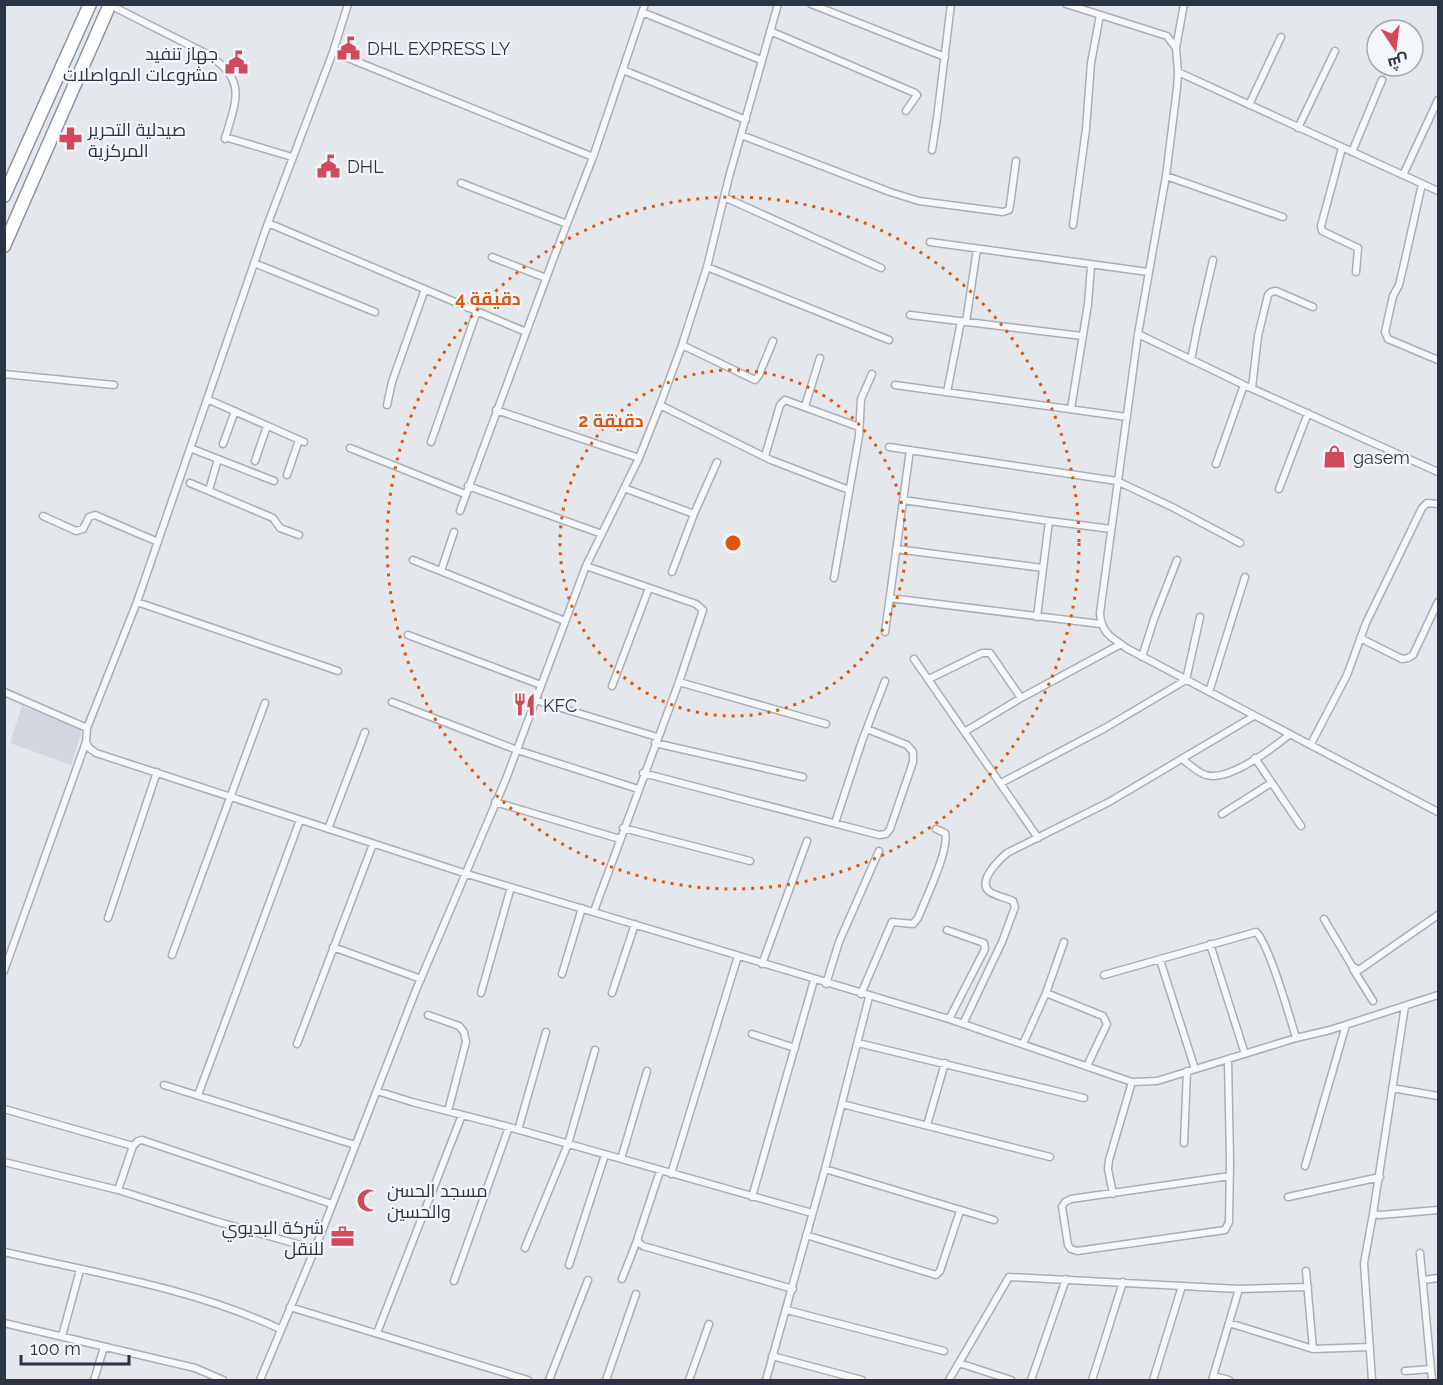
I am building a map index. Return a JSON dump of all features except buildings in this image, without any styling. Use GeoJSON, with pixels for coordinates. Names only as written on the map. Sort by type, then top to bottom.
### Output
{"type":"FeatureCollection","features":[{"type":"Feature","properties":{"kind":"highway"},"geometry":{"type":"LineString","coordinates":[[4,196],[90,4]]}},
{"type":"Feature","properties":{"kind":"highway"},"geometry":{"type":"LineString","coordinates":[[4,246],[110,5]]}},
{"type":"Feature","properties":{"kind":"street"},"geometry":{"type":"LineString","coordinates":[[4,971],[86,742],[87,728],[137,602],[268,223],[333,52],[348,4]]}},
{"type":"Feature","properties":{"kind":"street"},"geometry":{"type":"LineString","coordinates":[[460,511],[496,410],[593,157],[645,4]]}},
{"type":"Feature","properties":{"kind":"street"},"geometry":{"type":"LineString","coordinates":[[811,4],[945,57]]}},
{"type":"Feature","properties":{"kind":"street"},"geometry":{"type":"LineString","coordinates":[[932,150],[951,4]]}},
{"type":"Feature","properties":{"kind":"street"},"geometry":{"type":"LineString","coordinates":[[1066,4],[1090,8],[1100,15],[1167,36],[1176,48]]}},
{"type":"Feature","properties":{"kind":"street"},"geometry":{"type":"LineString","coordinates":[[1184,4],[1176,48],[1178,72],[1166,176],[1138,334],[1100,624],[1103,630],[1120,644],[1142,657],[1438,812]]}},
{"type":"Feature","properties":{"kind":"street"},"geometry":{"type":"LineString","coordinates":[[110,5],[207,54],[226,69],[234,81],[237,97],[225,138],[292,157]]}},
{"type":"Feature","properties":{"kind":"street"},"geometry":{"type":"LineString","coordinates":[[260,1380],[315,1250],[443,924],[517,750],[586,566],[639,458],[660,405],[707,267],[776,5]]}},
{"type":"Feature","properties":{"kind":"street"},"geometry":{"type":"LineString","coordinates":[[642,12],[761,60]]}},
{"type":"Feature","properties":{"kind":"street"},"geometry":{"type":"LineString","coordinates":[[1073,225],[1086,129],[1091,63],[1100,15]]}},
{"type":"Feature","properties":{"kind":"street"},"geometry":{"type":"LineString","coordinates":[[770,31],[915,93],[917,95],[906,111]]}},
{"type":"Feature","properties":{"kind":"street"},"geometry":{"type":"LineString","coordinates":[[1249,105],[1281,37]]}},
{"type":"Feature","properties":{"kind":"street"},"geometry":{"type":"LineString","coordinates":[[1299,128],[1335,51]]}},
{"type":"Feature","properties":{"kind":"street"},"geometry":{"type":"LineString","coordinates":[[333,52],[593,157]]}},
{"type":"Feature","properties":{"kind":"street"},"geometry":{"type":"LineString","coordinates":[[623,70],[746,120]]}},
{"type":"Feature","properties":{"kind":"street"},"geometry":{"type":"LineString","coordinates":[[1178,72],[1438,191]]}},
{"type":"Feature","properties":{"kind":"street"},"geometry":{"type":"LineString","coordinates":[[1352,152],[1382,80]]}},
{"type":"Feature","properties":{"kind":"street"},"geometry":{"type":"LineString","coordinates":[[1403,175],[1438,100]]}},
{"type":"Feature","properties":{"kind":"street"},"geometry":{"type":"LineString","coordinates":[[741,135],[919,201],[1003,212],[1009,210],[1016,161]]}},
{"type":"Feature","properties":{"kind":"street"},"geometry":{"type":"LineString","coordinates":[[1342,148],[1321,226],[1322,231],[1358,248],[1356,272]]}},
{"type":"Feature","properties":{"kind":"street"},"geometry":{"type":"LineString","coordinates":[[1166,176],[1283,217]]}},
{"type":"Feature","properties":{"kind":"street"},"geometry":{"type":"LineString","coordinates":[[461,183],[567,224]]}},
{"type":"Feature","properties":{"kind":"street"},"geometry":{"type":"LineString","coordinates":[[1422,184],[1399,285],[1393,296],[1385,332],[1388,339],[1438,360]]}},
{"type":"Feature","properties":{"kind":"street"},"geometry":{"type":"LineString","coordinates":[[724,197],[881,268]]}},
{"type":"Feature","properties":{"kind":"street"},"geometry":{"type":"LineString","coordinates":[[268,223],[526,332]]}},
{"type":"Feature","properties":{"kind":"street"},"geometry":{"type":"LineString","coordinates":[[930,242],[1091,266],[1148,272]]}},
{"type":"Feature","properties":{"kind":"street"},"geometry":{"type":"LineString","coordinates":[[947,392],[964,322],[977,249]]}},
{"type":"Feature","properties":{"kind":"street"},"geometry":{"type":"LineString","coordinates":[[492,257],[546,278]]}},
{"type":"Feature","properties":{"kind":"street"},"geometry":{"type":"LineString","coordinates":[[1191,360],[1214,260]]}},
{"type":"Feature","properties":{"kind":"street"},"geometry":{"type":"LineString","coordinates":[[254,263],[375,312]]}},
{"type":"Feature","properties":{"kind":"street"},"geometry":{"type":"LineString","coordinates":[[1071,409],[1088,304],[1091,266]]}},
{"type":"Feature","properties":{"kind":"street"},"geometry":{"type":"LineString","coordinates":[[707,267],[889,340]]}},
{"type":"Feature","properties":{"kind":"street"},"geometry":{"type":"LineString","coordinates":[[387,405],[392,382],[424,289]]}},
{"type":"Feature","properties":{"kind":"street"},"geometry":{"type":"LineString","coordinates":[[1252,388],[1258,336],[1268,295],[1276,291],[1313,307]]}},
{"type":"Feature","properties":{"kind":"street"},"geometry":{"type":"LineString","coordinates":[[431,442],[477,311]]}},
{"type":"Feature","properties":{"kind":"street"},"geometry":{"type":"LineString","coordinates":[[910,315],[1082,336]]}},
{"type":"Feature","properties":{"kind":"street"},"geometry":{"type":"LineString","coordinates":[[1138,334],[1244,385],[1438,471]]}},
{"type":"Feature","properties":{"kind":"street"},"geometry":{"type":"LineString","coordinates":[[682,345],[755,380],[773,341]]}},
{"type":"Feature","properties":{"kind":"street"},"geometry":{"type":"LineString","coordinates":[[805,406],[820,358]]}},
{"type":"Feature","properties":{"kind":"street"},"geometry":{"type":"LineString","coordinates":[[4,374],[114,386]]}},
{"type":"Feature","properties":{"kind":"street"},"geometry":{"type":"LineString","coordinates":[[834,578],[859,427],[861,399],[872,374]]}},
{"type":"Feature","properties":{"kind":"street"},"geometry":{"type":"LineString","coordinates":[[895,385],[1127,417]]}},
{"type":"Feature","properties":{"kind":"street"},"geometry":{"type":"LineString","coordinates":[[1216,464],[1244,385]]}},
{"type":"Feature","properties":{"kind":"street"},"geometry":{"type":"LineString","coordinates":[[207,399],[302,441],[287,475]]}},
{"type":"Feature","properties":{"kind":"street"},"geometry":{"type":"LineString","coordinates":[[765,456],[780,405],[785,400],[859,427]]}},
{"type":"Feature","properties":{"kind":"street"},"geometry":{"type":"LineString","coordinates":[[660,405],[803,474],[849,490]]}},
{"type":"Feature","properties":{"kind":"street"},"geometry":{"type":"LineString","coordinates":[[496,410],[639,458]]}},
{"type":"Feature","properties":{"kind":"street"},"geometry":{"type":"LineString","coordinates":[[223,444],[235,411]]}},
{"type":"Feature","properties":{"kind":"street"},"geometry":{"type":"LineString","coordinates":[[1279,489],[1308,413]]}},
{"type":"Feature","properties":{"kind":"street"},"geometry":{"type":"LineString","coordinates":[[255,461],[267,426]]}},
{"type":"Feature","properties":{"kind":"street"},"geometry":{"type":"LineString","coordinates":[[889,447],[1117,481],[1240,543]]}},
{"type":"Feature","properties":{"kind":"street"},"geometry":{"type":"LineString","coordinates":[[190,448],[274,481]]}},
{"type":"Feature","properties":{"kind":"street"},"geometry":{"type":"LineString","coordinates":[[350,448],[465,494]]}},
{"type":"Feature","properties":{"kind":"street"},"geometry":{"type":"LineString","coordinates":[[885,632],[910,450]]}},
{"type":"Feature","properties":{"kind":"street"},"geometry":{"type":"LineString","coordinates":[[209,490],[218,459]]}},
{"type":"Feature","properties":{"kind":"street"},"geometry":{"type":"LineString","coordinates":[[672,572],[717,462]]}},
{"type":"Feature","properties":{"kind":"street"},"geometry":{"type":"LineString","coordinates":[[190,483],[273,518],[280,528],[299,535]]}},
{"type":"Feature","properties":{"kind":"street"},"geometry":{"type":"LineString","coordinates":[[468,486],[602,534]]}},
{"type":"Feature","properties":{"kind":"street"},"geometry":{"type":"LineString","coordinates":[[624,488],[694,514]]}},
{"type":"Feature","properties":{"kind":"street"},"geometry":{"type":"LineString","coordinates":[[903,500],[1111,529]]}},
{"type":"Feature","properties":{"kind":"street"},"geometry":{"type":"LineString","coordinates":[[1311,744],[1347,675],[1360,638],[1422,508],[1427,503],[1438,504]]}},
{"type":"Feature","properties":{"kind":"street"},"geometry":{"type":"LineString","coordinates":[[43,516],[76,531],[83,529],[89,517],[95,515],[158,542]]}},
{"type":"Feature","properties":{"kind":"street"},"geometry":{"type":"LineString","coordinates":[[1037,617],[1049,521]]}},
{"type":"Feature","properties":{"kind":"street"},"geometry":{"type":"LineString","coordinates":[[441,571],[454,532]]}},
{"type":"Feature","properties":{"kind":"street"},"geometry":{"type":"LineString","coordinates":[[896,549],[1043,568]]}},
{"type":"Feature","properties":{"kind":"street"},"geometry":{"type":"LineString","coordinates":[[413,560],[565,621]]}},
{"type":"Feature","properties":{"kind":"street"},"geometry":{"type":"LineString","coordinates":[[1142,657],[1177,560]]}},
{"type":"Feature","properties":{"kind":"street"},"geometry":{"type":"LineString","coordinates":[[586,566],[696,604],[703,610],[679,682],[594,911]]}},
{"type":"Feature","properties":{"kind":"street"},"geometry":{"type":"LineString","coordinates":[[1209,692],[1245,577]]}},
{"type":"Feature","properties":{"kind":"street"},"geometry":{"type":"LineString","coordinates":[[612,686],[649,588]]}},
{"type":"Feature","properties":{"kind":"street"},"geometry":{"type":"LineString","coordinates":[[890,598],[1100,624]]}},
{"type":"Feature","properties":{"kind":"street"},"geometry":{"type":"LineString","coordinates":[[137,602],[338,671]]}},
{"type":"Feature","properties":{"kind":"street"},"geometry":{"type":"LineString","coordinates":[[1360,638],[1402,659],[1407,658],[1413,655],[1438,602]]}},
{"type":"Feature","properties":{"kind":"street"},"geometry":{"type":"LineString","coordinates":[[1001,783],[1105,728],[1186,680],[1200,617]]}},
{"type":"Feature","properties":{"kind":"street"},"geometry":{"type":"LineString","coordinates":[[408,635],[541,685]]}},
{"type":"Feature","properties":{"kind":"street"},"geometry":{"type":"LineString","coordinates":[[966,731],[1120,644]]}},
{"type":"Feature","properties":{"kind":"street"},"geometry":{"type":"LineString","coordinates":[[929,679],[982,653],[990,653],[1021,698]]}},
{"type":"Feature","properties":{"kind":"street"},"geometry":{"type":"LineString","coordinates":[[914,659],[1038,838]]}},
{"type":"Feature","properties":{"kind":"street"},"geometry":{"type":"LineString","coordinates":[[835,823],[885,681]]}},
{"type":"Feature","properties":{"kind":"street"},"geometry":{"type":"LineString","coordinates":[[679,682],[826,724]]}},
{"type":"Feature","properties":{"kind":"street"},"geometry":{"type":"LineString","coordinates":[[4,692],[87,728]]}},
{"type":"Feature","properties":{"kind":"street"},"geometry":{"type":"LineString","coordinates":[[535,700],[656,740],[803,777]]}},
{"type":"Feature","properties":{"kind":"street"},"geometry":{"type":"LineString","coordinates":[[392,702],[517,750],[638,789]]}},
{"type":"Feature","properties":{"kind":"street"},"geometry":{"type":"LineString","coordinates":[[172,955],[265,704]]}},
{"type":"Feature","properties":{"kind":"street"},"geometry":{"type":"LineString","coordinates":[[963,1024],[1002,942],[1015,907],[1013,901],[991,892],[986,883],[995,864],[1007,853],[1099,808],[1254,716]]}},
{"type":"Feature","properties":{"kind":"street"},"geometry":{"type":"LineString","coordinates":[[644,773],[879,835],[886,834],[890,829],[913,762],[913,752],[907,745],[867,729]]}},
{"type":"Feature","properties":{"kind":"street"},"geometry":{"type":"LineString","coordinates":[[328,830],[365,732]]}},
{"type":"Feature","properties":{"kind":"street"},"geometry":{"type":"LineString","coordinates":[[1182,759],[1204,775],[1217,776],[1273,748],[1290,734]]}},
{"type":"Feature","properties":{"kind":"street"},"geometry":{"type":"LineString","coordinates":[[86,742],[89,748],[96,753],[231,795],[328,830],[963,1024],[1132,1082],[1157,1081],[1438,995]]}},
{"type":"Feature","properties":{"kind":"street"},"geometry":{"type":"LineString","coordinates":[[1255,758],[1301,826]]}},
{"type":"Feature","properties":{"kind":"street"},"geometry":{"type":"LineString","coordinates":[[108,918],[157,772]]}},
{"type":"Feature","properties":{"kind":"street"},"geometry":{"type":"LineString","coordinates":[[1222,814],[1271,783]]}},
{"type":"Feature","properties":{"kind":"street"},"geometry":{"type":"LineString","coordinates":[[495,802],[620,839]]}},
{"type":"Feature","properties":{"kind":"street"},"geometry":{"type":"LineString","coordinates":[[198,1095],[300,820]]}},
{"type":"Feature","properties":{"kind":"street"},"geometry":{"type":"LineString","coordinates":[[623,828],[750,861]]}},
{"type":"Feature","properties":{"kind":"street"},"geometry":{"type":"LineString","coordinates":[[861,994],[892,921],[913,924],[918,918],[947,838],[945,832],[936,830]]}},
{"type":"Feature","properties":{"kind":"street"},"geometry":{"type":"LineString","coordinates":[[762,964],[807,841]]}},
{"type":"Feature","properties":{"kind":"street"},"geometry":{"type":"LineString","coordinates":[[297,1044],[373,844]]}},
{"type":"Feature","properties":{"kind":"street"},"geometry":{"type":"LineString","coordinates":[[826,984],[839,942],[879,851]]}},
{"type":"Feature","properties":{"kind":"street"},"geometry":{"type":"LineString","coordinates":[[481,993],[511,887]]}},
{"type":"Feature","properties":{"kind":"street"},"geometry":{"type":"LineString","coordinates":[[562,974],[582,908]]}},
{"type":"Feature","properties":{"kind":"street"},"geometry":{"type":"LineString","coordinates":[[1352,966],[1356,969],[1363,968],[1438,915]]}},
{"type":"Feature","properties":{"kind":"street"},"geometry":{"type":"LineString","coordinates":[[1323,919],[1373,1001]]}},
{"type":"Feature","properties":{"kind":"street"},"geometry":{"type":"LineString","coordinates":[[612,993],[635,924]]}},
{"type":"Feature","properties":{"kind":"street"},"geometry":{"type":"LineString","coordinates":[[947,930],[979,940],[984,943],[985,949],[949,1020]]}},
{"type":"Feature","properties":{"kind":"street"},"geometry":{"type":"LineString","coordinates":[[1104,975],[1253,932],[1260,934],[1296,1038]]}},
{"type":"Feature","properties":{"kind":"street"},"geometry":{"type":"LineString","coordinates":[[1023,1044],[1046,993],[1064,942]]}},
{"type":"Feature","properties":{"kind":"street"},"geometry":{"type":"LineString","coordinates":[[1210,945],[1245,1054]]}},
{"type":"Feature","properties":{"kind":"street"},"geometry":{"type":"LineString","coordinates":[[333,947],[421,979]]}},
{"type":"Feature","properties":{"kind":"street"},"geometry":{"type":"LineString","coordinates":[[671,1174],[738,956]]}},
{"type":"Feature","properties":{"kind":"street"},"geometry":{"type":"LineString","coordinates":[[1160,960],[1195,1069]]}},
{"type":"Feature","properties":{"kind":"street"},"geometry":{"type":"LineString","coordinates":[[752,1197],[814,980]]}},
{"type":"Feature","properties":{"kind":"street"},"geometry":{"type":"LineString","coordinates":[[1046,993],[1103,1016],[1107,1024],[1087,1066]]}},
{"type":"Feature","properties":{"kind":"street"},"geometry":{"type":"LineString","coordinates":[[766,1380],[793,1289],[869,997]]}},
{"type":"Feature","properties":{"kind":"street"},"geometry":{"type":"LineString","coordinates":[[1372,1380],[1364,1263],[1380,1177],[1405,1006]]}},
{"type":"Feature","properties":{"kind":"street"},"geometry":{"type":"LineString","coordinates":[[429,1014],[459,1026],[464,1032],[466,1042],[448,1112]]}},
{"type":"Feature","properties":{"kind":"street"},"geometry":{"type":"LineString","coordinates":[[1305,1166],[1346,1025]]}},
{"type":"Feature","properties":{"kind":"street"},"geometry":{"type":"LineString","coordinates":[[518,1130],[546,1032]]}},
{"type":"Feature","properties":{"kind":"street"},"geometry":{"type":"LineString","coordinates":[[752,1034],[795,1048]]}},
{"type":"Feature","properties":{"kind":"street"},"geometry":{"type":"LineString","coordinates":[[858,1042],[1084,1098]]}},
{"type":"Feature","properties":{"kind":"street"},"geometry":{"type":"LineString","coordinates":[[525,1248],[568,1144],[595,1050]]}},
{"type":"Feature","properties":{"kind":"street"},"geometry":{"type":"LineString","coordinates":[[1228,1060],[1230,1176],[1228,1227],[1225,1230],[1077,1251],[1068,1245],[1062,1207],[1071,1199],[1230,1176]]}},
{"type":"Feature","properties":{"kind":"street"},"geometry":{"type":"LineString","coordinates":[[927,1125],[945,1063]]}},
{"type":"Feature","properties":{"kind":"street"},"geometry":{"type":"LineString","coordinates":[[621,1159],[647,1071]]}},
{"type":"Feature","properties":{"kind":"street"},"geometry":{"type":"LineString","coordinates":[[1184,1143],[1187,1071]]}},
{"type":"Feature","properties":{"kind":"street"},"geometry":{"type":"LineString","coordinates":[[1113,1194],[1108,1169],[1109,1160],[1132,1082]]}},
{"type":"Feature","properties":{"kind":"street"},"geometry":{"type":"LineString","coordinates":[[165,1085],[355,1146]]}},
{"type":"Feature","properties":{"kind":"street"},"geometry":{"type":"LineString","coordinates":[[1392,1088],[1438,1096]]}},
{"type":"Feature","properties":{"kind":"street"},"geometry":{"type":"LineString","coordinates":[[377,1091],[812,1213]]}},
{"type":"Feature","properties":{"kind":"street"},"geometry":{"type":"LineString","coordinates":[[842,1104],[1050,1157]]}},
{"type":"Feature","properties":{"kind":"street"},"geometry":{"type":"LineString","coordinates":[[4,1109],[133,1146]]}},
{"type":"Feature","properties":{"kind":"street"},"geometry":{"type":"LineString","coordinates":[[377,1333],[462,1115]]}},
{"type":"Feature","properties":{"kind":"street"},"geometry":{"type":"LineString","coordinates":[[454,1281],[509,1127]]}},
{"type":"Feature","properties":{"kind":"street"},"geometry":{"type":"LineString","coordinates":[[118,1191],[133,1146],[138,1141],[145,1141],[332,1204]]}},
{"type":"Feature","properties":{"kind":"street"},"geometry":{"type":"LineString","coordinates":[[569,1265],[605,1155]]}},
{"type":"Feature","properties":{"kind":"street"},"geometry":{"type":"LineString","coordinates":[[4,1162],[118,1191],[315,1250]]}},
{"type":"Feature","properties":{"kind":"street"},"geometry":{"type":"LineString","coordinates":[[825,1169],[994,1220]]}},
{"type":"Feature","properties":{"kind":"street"},"geometry":{"type":"LineString","coordinates":[[622,1279],[660,1171]]}},
{"type":"Feature","properties":{"kind":"street"},"geometry":{"type":"LineString","coordinates":[[1288,1197],[1380,1177]]}},
{"type":"Feature","properties":{"kind":"street"},"geometry":{"type":"LineString","coordinates":[[1372,1214],[1438,1210]]}},
{"type":"Feature","properties":{"kind":"street"},"geometry":{"type":"LineString","coordinates":[[807,1235],[936,1275],[940,1271],[960,1211]]}},
{"type":"Feature","properties":{"kind":"street"},"geometry":{"type":"LineString","coordinates":[[638,1237],[638,1242],[643,1246],[793,1289]]}},
{"type":"Feature","properties":{"kind":"street"},"geometry":{"type":"LineString","coordinates":[[4,1252],[192,1297],[250,1315],[280,1329]]}},
{"type":"Feature","properties":{"kind":"street"},"geometry":{"type":"LineString","coordinates":[[1420,1254],[1432,1380]]}},
{"type":"Feature","properties":{"kind":"street"},"geometry":{"type":"LineString","coordinates":[[62,1336],[80,1269]]}},
{"type":"Feature","properties":{"kind":"street"},"geometry":{"type":"LineString","coordinates":[[1306,1270],[1313,1349]]}},
{"type":"Feature","properties":{"kind":"street"},"geometry":{"type":"LineString","coordinates":[[949,1380],[1009,1276],[1239,1289],[1308,1287]]}},
{"type":"Feature","properties":{"kind":"street"},"geometry":{"type":"LineString","coordinates":[[1423,1280],[1438,1278]]}},
{"type":"Feature","properties":{"kind":"street"},"geometry":{"type":"LineString","coordinates":[[1031,1380],[1065,1279]]}},
{"type":"Feature","properties":{"kind":"street"},"geometry":{"type":"LineString","coordinates":[[549,1380],[588,1280]]}},
{"type":"Feature","properties":{"kind":"street"},"geometry":{"type":"LineString","coordinates":[[1092,1380],[1123,1282]]}},
{"type":"Feature","properties":{"kind":"street"},"geometry":{"type":"LineString","coordinates":[[1153,1380],[1182,1286]]}},
{"type":"Feature","properties":{"kind":"street"},"geometry":{"type":"LineString","coordinates":[[1229,1380],[1213,1378],[1239,1289]]}},
{"type":"Feature","properties":{"kind":"street"},"geometry":{"type":"LineString","coordinates":[[606,1380],[636,1294]]}},
{"type":"Feature","properties":{"kind":"street"},"geometry":{"type":"LineString","coordinates":[[291,1307],[528,1380]]}},
{"type":"Feature","properties":{"kind":"street"},"geometry":{"type":"LineString","coordinates":[[787,1310],[944,1351]]}},
{"type":"Feature","properties":{"kind":"street"},"geometry":{"type":"LineString","coordinates":[[4,1323],[195,1368],[223,1380]]}},
{"type":"Feature","properties":{"kind":"street"},"geometry":{"type":"LineString","coordinates":[[1229,1323],[1313,1349],[1370,1347]]}},
{"type":"Feature","properties":{"kind":"street"},"geometry":{"type":"LineString","coordinates":[[689,1380],[709,1324]]}},
{"type":"Feature","properties":{"kind":"street"},"geometry":{"type":"LineString","coordinates":[[94,1380],[104,1347]]}},
{"type":"Feature","properties":{"kind":"street"},"geometry":{"type":"LineString","coordinates":[[772,1356],[862,1380]]}},
{"type":"Feature","properties":{"kind":"street"},"geometry":{"type":"LineString","coordinates":[[959,1362],[1011,1380]]}},
{"type":"Feature","properties":{"kind":"street"},"geometry":{"type":"LineString","coordinates":[[1405,1371],[1431,1369]]}},
{"type":"Feature","properties":{"kind":"shaded area"},"geometry":{"type":"Polygon","coordinates":[[[22,706],[80,729],[81,734],[71,765],[10,743],[22,706]]]}},
{"type":"Feature","properties":{"kind":"place","name":"DHL EXPRESS LY"},"geometry":{"type":"Point","coordinates":[349,48]}},
{"type":"Feature","properties":{"kind":"place","name":"جهاز تنفيد مشروعات المواصلات"},"geometry":{"type":"Point","coordinates":[236,63]}},
{"type":"Feature","properties":{"kind":"place","name":"صيدلية التحرير المركزية"},"geometry":{"type":"Point","coordinates":[70,139]}},
{"type":"Feature","properties":{"kind":"place","name":"DHL"},"geometry":{"type":"Point","coordinates":[329,166]}},
{"type":"Feature","properties":{"kind":"place","name":"gasem"},"geometry":{"type":"Point","coordinates":[1335,457]}},
{"type":"Feature","properties":{"kind":"place","name":"KFC"},"geometry":{"type":"Point","coordinates":[525,705]}},
{"type":"Feature","properties":{"kind":"place","name":"مسجد الحسن والحسين"},"geometry":{"type":"Point","coordinates":[369,1200]}},
{"type":"Feature","properties":{"kind":"place","name":"شركة البديوي للنقل"},"geometry":{"type":"Point","coordinates":[342,1237]}}]}
